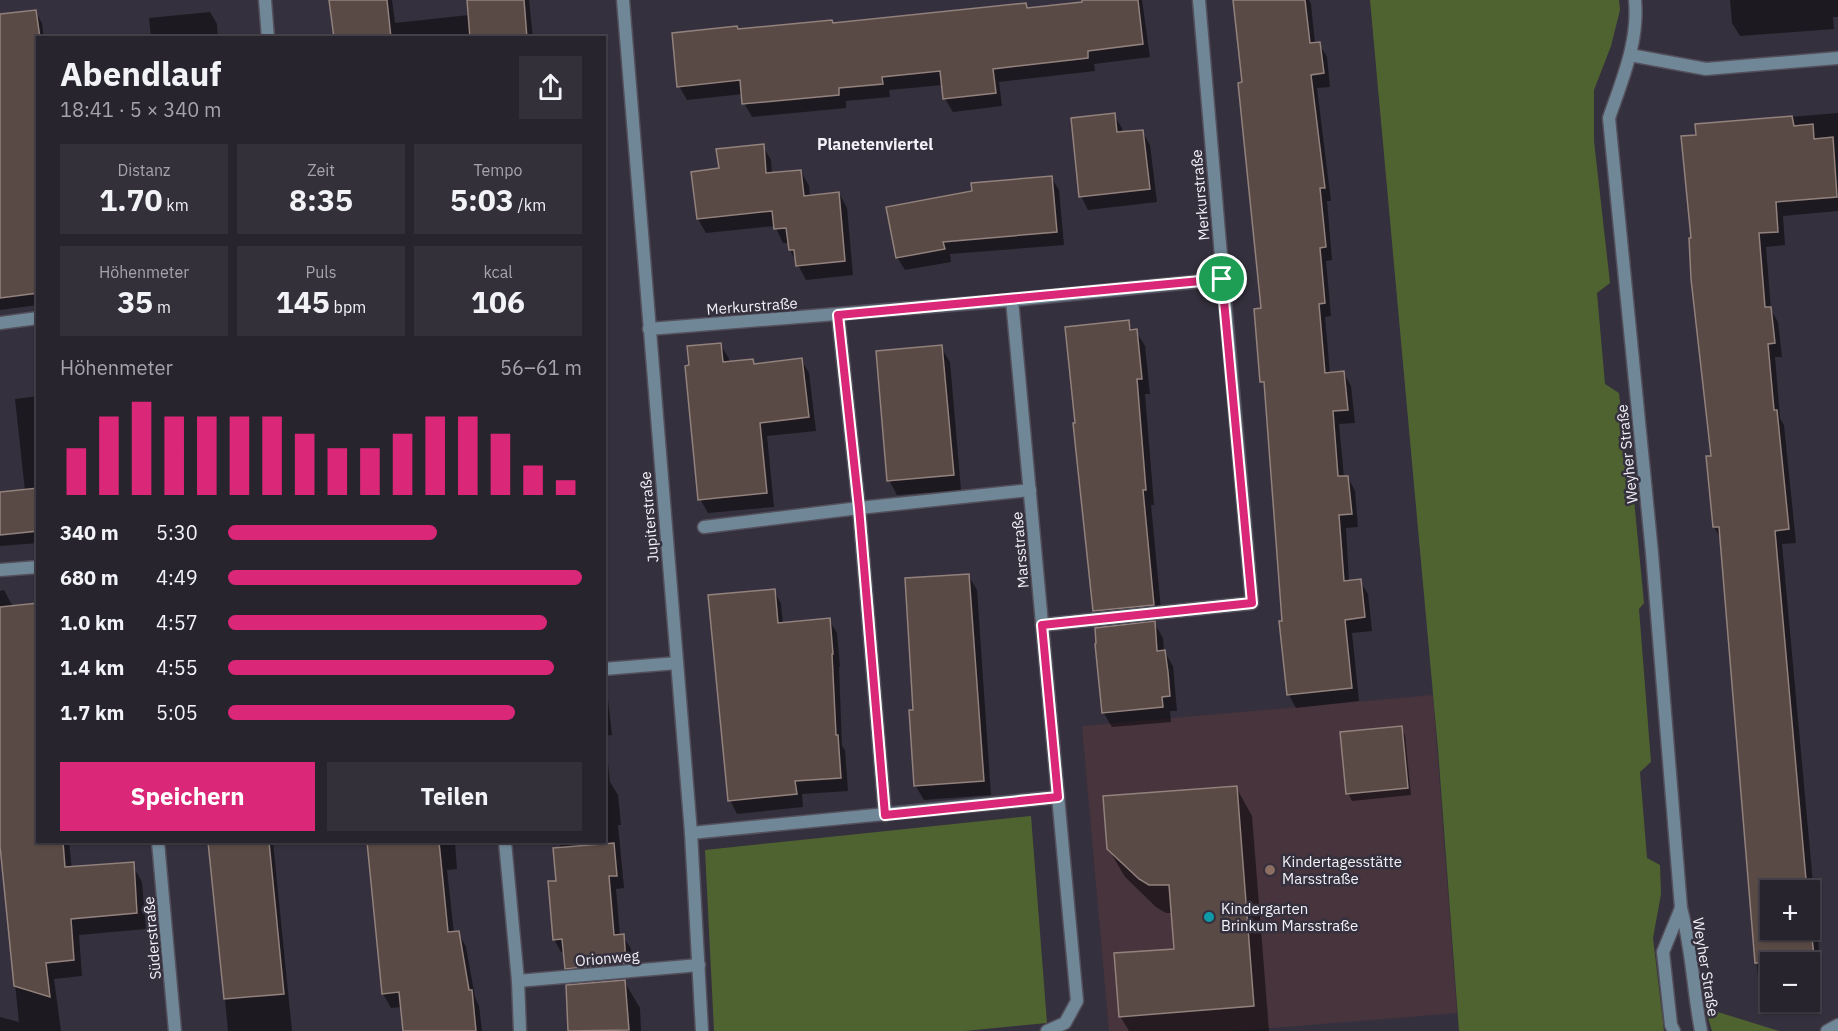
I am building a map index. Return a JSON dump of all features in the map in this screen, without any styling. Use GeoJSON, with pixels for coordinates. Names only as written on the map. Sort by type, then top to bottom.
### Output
{"type":"FeatureCollection","features":[{"type":"Feature","properties":{"kind":"street"},"geometry":{"type":"LineString","coordinates":[[265,0],[268,36]]}},
{"type":"Feature","properties":{"kind":"street","name":"Jupiterstraße"},"geometry":{"type":"LineString","coordinates":[[623,0],[664,520],[678,663],[691,833],[702,1031]]}},
{"type":"Feature","properties":{"kind":"street","name":"Merkurstraße"},"geometry":{"type":"LineString","coordinates":[[649,329],[1012,300],[1222,279],[1199,0]]}},
{"type":"Feature","properties":{"kind":"street","name":"Weyher Straße"},"geometry":{"type":"LineString","coordinates":[[1635,0],[1636,16],[1630,55],[1609,118],[1651,541],[1681,909],[1688,933],[1701,1031]]}},
{"type":"Feature","properties":{"kind":"street"},"geometry":{"type":"LineString","coordinates":[[1630,55],[1706,69],[1838,58]]}},
{"type":"Feature","properties":{"kind":"street"},"geometry":{"type":"LineString","coordinates":[[1042,625],[1252,603],[1222,279]]}},
{"type":"Feature","properties":{"kind":"street","name":"Marsstraße"},"geometry":{"type":"LineString","coordinates":[[1012,300],[1077,1001],[1065,1023],[1047,1031]]}},
{"type":"Feature","properties":{"kind":"street"},"geometry":{"type":"LineString","coordinates":[[838,315],[859,508],[885,815]]}},
{"type":"Feature","properties":{"kind":"street"},"geometry":{"type":"LineString","coordinates":[[0,323],[36,318]]}},
{"type":"Feature","properties":{"kind":"street"},"geometry":{"type":"LineString","coordinates":[[704,527],[1030,490]]}},
{"type":"Feature","properties":{"kind":"street"},"geometry":{"type":"LineString","coordinates":[[0,570],[36,567]]}},
{"type":"Feature","properties":{"kind":"street"},"geometry":{"type":"LineString","coordinates":[[606,669],[678,663]]}},
{"type":"Feature","properties":{"kind":"street"},"geometry":{"type":"LineString","coordinates":[[691,833],[1058,797]]}},
{"type":"Feature","properties":{"kind":"street","name":"Süderstraße"},"geometry":{"type":"LineString","coordinates":[[158,843],[175,1031]]}},
{"type":"Feature","properties":{"kind":"street"},"geometry":{"type":"LineString","coordinates":[[506,843],[520,1031]]}},
{"type":"Feature","properties":{"kind":"street","name":"Weyher Straße"},"geometry":{"type":"LineString","coordinates":[[1674,1031],[1671,1025],[1663,952],[1681,909]]}},
{"type":"Feature","properties":{"kind":"street","name":"Orionweg"},"geometry":{"type":"LineString","coordinates":[[518,981],[699,965]]}},
{"type":"Feature","properties":{"kind":"street"},"geometry":{"type":"LineString","coordinates":[[1827,1031],[1838,1025]]}},
{"type":"Feature","properties":{"kind":"shaded area","name":"Kindertagesstätte Marsstraße"},"geometry":{"type":"Polygon","coordinates":[[[1433,695],[1457,1013],[1235,1031],[1109,1031],[1082,726],[1433,695]]]}},
{"type":"Feature","properties":{"kind":"green space"},"geometry":{"type":"Polygon","coordinates":[[[1370,0],[1619,0],[1620,10],[1611,46],[1594,90],[1594,141],[1610,283],[1597,293],[1605,384],[1619,393],[1628,483],[1633,489],[1644,603],[1639,609],[1651,762],[1640,772],[1647,858],[1660,865],[1661,894],[1653,938],[1664,1031],[1459,1031],[1438,749],[1370,0]]]}},
{"type":"Feature","properties":{"kind":"green space"},"geometry":{"type":"Polygon","coordinates":[[[1031,816],[1047,1023],[965,1031],[714,1031],[705,850],[1031,816]]]}},
{"type":"Feature","properties":{"kind":"green space"},"geometry":{"type":"Polygon","coordinates":[[[1705,1008],[1779,1031],[1712,1031],[1705,1008]]]}},
{"type":"Feature","properties":{"kind":"building"},"geometry":{"type":"Polygon","coordinates":[[[329,0],[387,0],[391,36],[334,36],[329,0]]]}},
{"type":"Feature","properties":{"kind":"building"},"geometry":{"type":"Polygon","coordinates":[[[467,0],[524,0],[527,36],[470,36],[467,0]]]}},
{"type":"Feature","properties":{"kind":"building"},"geometry":{"type":"Polygon","coordinates":[[[1082,0],[1138,0],[1143,44],[1088,51],[1088,58],[993,69],[996,93],[943,99],[940,71],[882,77],[883,84],[839,88],[839,95],[742,104],[740,80],[677,87],[672,33],[832,20],[833,23],[1026,3],[1027,8],[1082,2],[1082,0]]]}},
{"type":"Feature","properties":{"kind":"building"},"geometry":{"type":"Polygon","coordinates":[[[1233,0],[1305,0],[1310,43],[1320,42],[1324,73],[1311,75],[1325,188],[1320,188],[1326,247],[1320,248],[1325,303],[1319,304],[1325,373],[1344,371],[1348,410],[1333,411],[1338,476],[1348,476],[1352,514],[1339,515],[1344,581],[1361,579],[1365,617],[1345,620],[1352,688],[1287,695],[1279,621],[1282,621],[1264,382],[1260,382],[1254,309],[1261,308],[1238,83],[1242,82],[1233,0]]]}},
{"type":"Feature","properties":{"kind":"building"},"geometry":{"type":"Polygon","coordinates":[[[36,10],[40,36],[36,36],[36,293],[0,298],[0,14],[36,10]]]}},
{"type":"Feature","properties":{"kind":"building"},"geometry":{"type":"Polygon","coordinates":[[[1115,113],[1117,132],[1143,130],[1150,189],[1079,197],[1071,118],[1115,113]]]}},
{"type":"Feature","properties":{"kind":"building"},"geometry":{"type":"Polygon","coordinates":[[[1792,116],[1794,126],[1813,124],[1814,139],[1833,137],[1837,197],[1776,202],[1778,232],[1759,233],[1765,307],[1771,307],[1775,343],[1768,344],[1789,529],[1775,531],[1806,880],[1760,880],[1760,940],[1812,940],[1814,952],[1760,952],[1760,963],[1755,963],[1719,527],[1713,527],[1706,456],[1711,456],[1691,279],[1689,238],[1691,238],[1681,136],[1696,135],[1695,124],[1792,116]]]}},
{"type":"Feature","properties":{"kind":"building"},"geometry":{"type":"Polygon","coordinates":[[[764,144],[766,173],[801,170],[804,196],[839,192],[845,261],[796,266],[794,250],[789,250],[786,228],[774,229],[772,211],[697,219],[691,172],[719,168],[716,149],[764,144]]]}},
{"type":"Feature","properties":{"kind":"building"},"geometry":{"type":"Polygon","coordinates":[[[1052,176],[1057,232],[943,242],[945,249],[896,258],[886,207],[972,191],[971,183],[1052,176]]]}},
{"type":"Feature","properties":{"kind":"building"},"geometry":{"type":"Polygon","coordinates":[[[1129,320],[1130,330],[1137,329],[1142,379],[1137,379],[1146,490],[1143,490],[1154,605],[1093,611],[1065,327],[1129,320]]]}},
{"type":"Feature","properties":{"kind":"building"},"geometry":{"type":"Polygon","coordinates":[[[721,343],[723,362],[753,359],[754,364],[802,358],[809,417],[760,423],[767,493],[698,500],[685,366],[689,365],[687,346],[721,343]]]}},
{"type":"Feature","properties":{"kind":"building"},"geometry":{"type":"Polygon","coordinates":[[[942,345],[954,475],[887,481],[876,351],[942,345]]]}},
{"type":"Feature","properties":{"kind":"building"},"geometry":{"type":"Polygon","coordinates":[[[36,488],[36,531],[0,535],[0,492],[36,488]]]}},
{"type":"Feature","properties":{"kind":"building"},"geometry":{"type":"Polygon","coordinates":[[[969,574],[984,781],[914,786],[909,710],[913,710],[905,578],[969,574]]]}},
{"type":"Feature","properties":{"kind":"building"},"geometry":{"type":"Polygon","coordinates":[[[775,589],[778,623],[830,618],[836,735],[838,735],[841,778],[795,781],[797,794],[728,801],[708,595],[775,589]]]}},
{"type":"Feature","properties":{"kind":"building"},"geometry":{"type":"Polygon","coordinates":[[[36,603],[36,843],[63,843],[65,867],[134,862],[137,913],[71,919],[74,960],[46,963],[50,997],[14,986],[0,846],[0,607],[36,603]]]}},
{"type":"Feature","properties":{"kind":"building"},"geometry":{"type":"Polygon","coordinates":[[[1155,621],[1157,651],[1165,650],[1170,696],[1162,697],[1163,707],[1102,713],[1095,628],[1155,621]]]}},
{"type":"Feature","properties":{"kind":"building"},"geometry":{"type":"Polygon","coordinates":[[[1402,726],[1408,788],[1346,794],[1340,732],[1402,726]]]}},
{"type":"Feature","properties":{"kind":"building","name":"Kindergarten Brinkum Marsstraße"},"geometry":{"type":"Polygon","coordinates":[[[1237,786],[1254,1006],[1119,1017],[1114,953],[1174,949],[1169,885],[1149,885],[1139,879],[1107,849],[1103,796],[1237,786]]]}},
{"type":"Feature","properties":{"kind":"building"},"geometry":{"type":"Polygon","coordinates":[[[208,843],[269,843],[284,994],[224,999],[208,843]]]}},
{"type":"Feature","properties":{"kind":"building"},"geometry":{"type":"Polygon","coordinates":[[[367,843],[439,843],[448,932],[459,931],[469,990],[472,990],[476,1031],[403,1031],[399,992],[382,994],[367,843]]]}},
{"type":"Feature","properties":{"kind":"building"},"geometry":{"type":"Polygon","coordinates":[[[614,843],[617,876],[609,876],[614,935],[624,934],[626,963],[565,969],[562,939],[553,940],[548,881],[556,881],[553,848],[614,843]]]}},
{"type":"Feature","properties":{"kind":"building"},"geometry":{"type":"Polygon","coordinates":[[[625,980],[629,1030],[568,1031],[566,985],[625,980]]]}},
{"type":"Feature","properties":{"kind":"place","name":"Kindertagesstätte Marsstraße"},"geometry":{"type":"Point","coordinates":[1270,870]}},
{"type":"Feature","properties":{"kind":"place","name":"Kindergarten Brinkum Marsstraße"},"geometry":{"type":"Point","coordinates":[1209,917]}},
{"type":"Feature","properties":{"kind":"district","name":"Planetenviertel"},"geometry":{"type":"Point","coordinates":[875,144]}},
{"type":"Feature","properties":{"kind":"route"},"geometry":{"type":"LineString","coordinates":[[1222,279],[1252,603],[1042,625],[1058,797],[885,815],[859,508],[838,315],[1222,279]]}}]}
